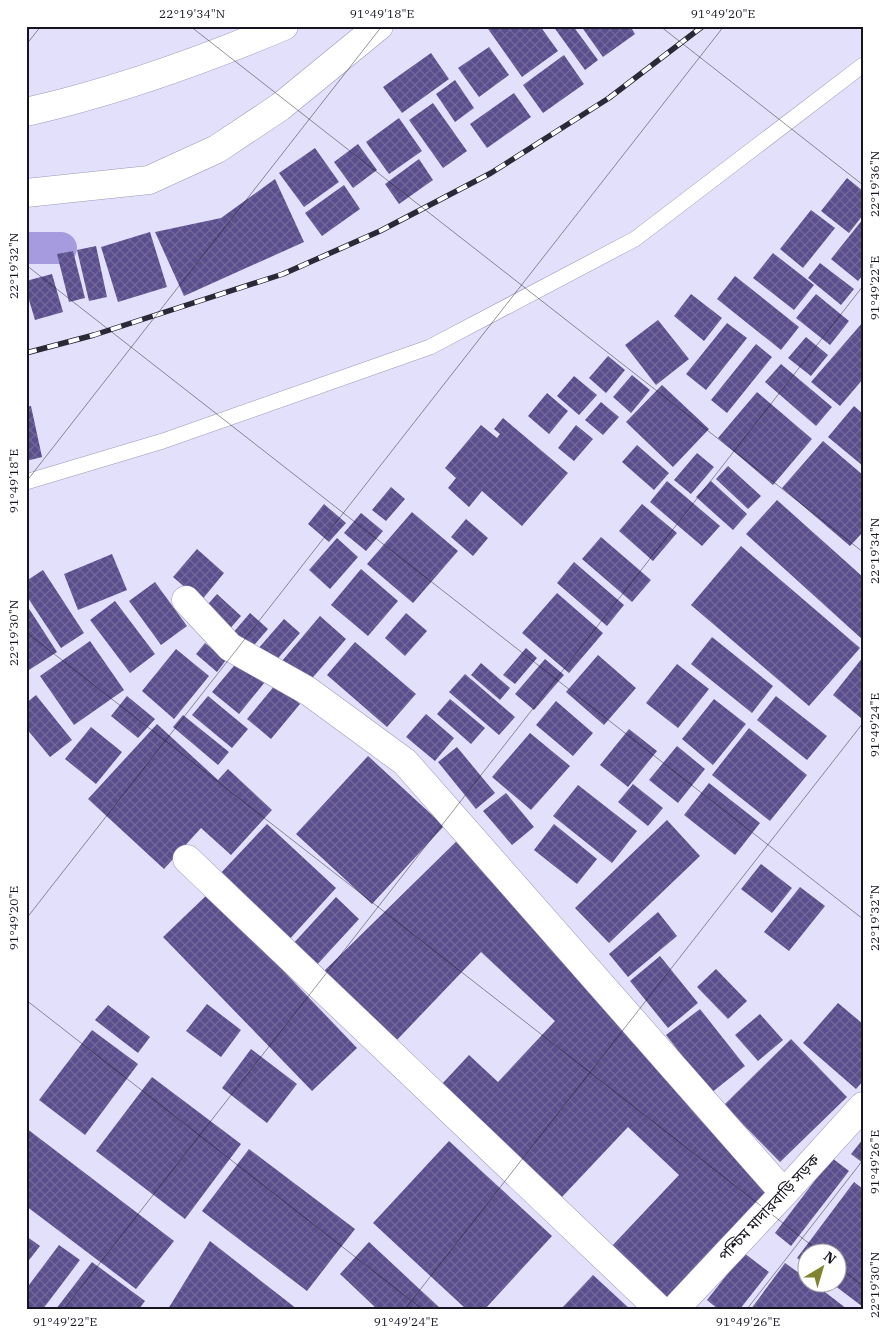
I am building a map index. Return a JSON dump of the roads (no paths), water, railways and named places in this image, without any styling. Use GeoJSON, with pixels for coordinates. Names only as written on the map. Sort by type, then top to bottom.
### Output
{"type":"FeatureCollection","features":[{"type":"Feature","properties":{"kind":"street"},"geometry":{"type":"LineString","coordinates":[[26,112],[119,87],[238,46],[284,26]]}},
{"type":"Feature","properties":{"kind":"street"},"geometry":{"type":"LineString","coordinates":[[26,193],[149,180],[218,149],[280,107],[379,26]]}},
{"type":"Feature","properties":{"kind":"street"},"geometry":{"type":"LineString","coordinates":[[186,600],[230,647],[308,691],[405,762],[784,1193]]}},
{"type":"Feature","properties":{"kind":"street"},"geometry":{"type":"LineString","coordinates":[[187,859],[659,1309]]}},
{"type":"Feature","properties":{"kind":"street","name":"পশ্চিম মাদারবাড়ি সড়ক"},"geometry":{"type":"LineString","coordinates":[[675,1309],[863,1106]]}},
{"type":"Feature","properties":{"kind":"lane"},"geometry":{"type":"LineString","coordinates":[[26,482],[163,441],[430,347],[635,239],[863,66]]}},
{"type":"Feature","properties":{"kind":"waterway"},"geometry":{"type":"LineString","coordinates":[[26,248],[61,248]]}},
{"type":"Feature","properties":{"kind":"railway"},"geometry":{"type":"LineString","coordinates":[[26,353],[94,335],[283,274],[380,231],[491,173],[609,98],[703,26]]}}]}
